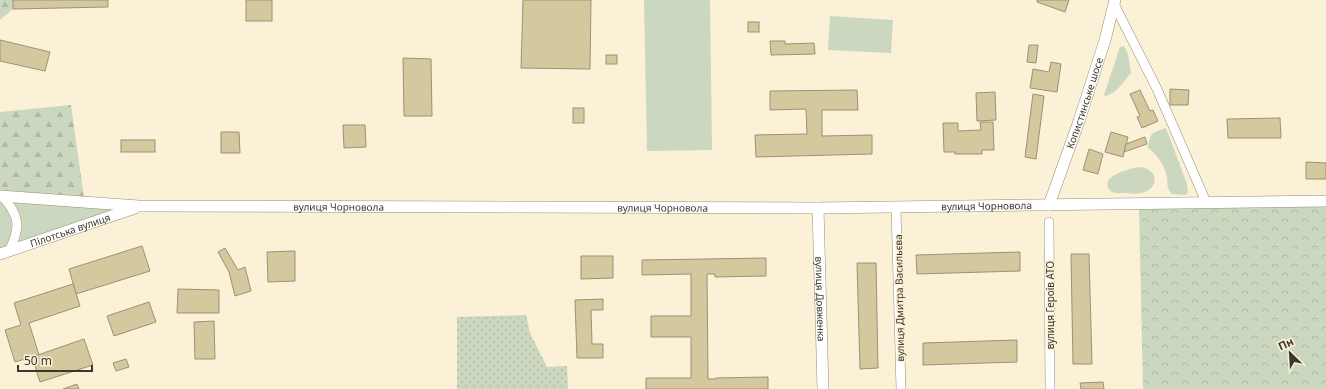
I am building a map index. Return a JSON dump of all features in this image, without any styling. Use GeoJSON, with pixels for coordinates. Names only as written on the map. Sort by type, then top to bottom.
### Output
{"type":"FeatureCollection","features":[{"type":"Feature","properties":{"kind":"street"},"geometry":{"type":"LineString","coordinates":[[1114,2],[1157,89],[1206,202]]}},
{"type":"Feature","properties":{"kind":"street","name":"Копистинське шосе"},"geometry":{"type":"LineString","coordinates":[[1049,205],[1079,121],[1105,40],[1114,2]]}},
{"type":"Feature","properties":{"kind":"street"},"geometry":{"type":"LineString","coordinates":[[1,196],[12,208],[17,222],[16,237],[5,252]]}},
{"type":"Feature","properties":{"kind":"street","name":"вулиця Чорновола"},"geometry":{"type":"LineString","coordinates":[[1,196],[139,206],[818,208],[1326,201]]}},
{"type":"Feature","properties":{"kind":"street","name":"Пілотська вулиця"},"geometry":{"type":"LineString","coordinates":[[5,252],[139,206]]}},
{"type":"Feature","properties":{"kind":"street","name":"вулиця Дмитра Васильєва"},"geometry":{"type":"LineString","coordinates":[[896,207],[901,389]]}},
{"type":"Feature","properties":{"kind":"street","name":"вулиця Довженка"},"geometry":{"type":"LineString","coordinates":[[818,208],[823,389]]}},
{"type":"Feature","properties":{"kind":"street","name":"вулиця Героїв АТО"},"geometry":{"type":"LineString","coordinates":[[1049,222],[1050,389]]}},
{"type":"Feature","properties":{"kind":"green space"},"geometry":{"type":"Polygon","coordinates":[[[0,0],[13,0],[13,9],[0,20],[0,0]]]}},
{"type":"Feature","properties":{"kind":"green space"},"geometry":{"type":"Polygon","coordinates":[[[644,0],[710,0],[712,150],[647,151],[644,0]]]}},
{"type":"Feature","properties":{"kind":"green space"},"geometry":{"type":"Polygon","coordinates":[[[830,16],[893,20],[891,53],[828,50],[830,16]]]}},
{"type":"Feature","properties":{"kind":"green space"},"geometry":{"type":"Polygon","coordinates":[[[1124,46],[1128,54],[1131,73],[1113,93],[1105,96],[1104,95],[1120,47],[1124,46]]]}},
{"type":"Feature","properties":{"kind":"green space"},"geometry":{"type":"Polygon","coordinates":[[[71,105],[84,198],[0,192],[0,112],[71,105]]]}},
{"type":"Feature","properties":{"kind":"green space"},"geometry":{"type":"Polygon","coordinates":[[[1166,128],[1187,184],[1188,192],[1186,195],[1172,194],[1170,192],[1166,173],[1162,165],[1157,157],[1148,148],[1152,134],[1166,128]]]}},
{"type":"Feature","properties":{"kind":"green space"},"geometry":{"type":"Polygon","coordinates":[[[1138,167],[1149,170],[1154,176],[1155,181],[1150,189],[1136,194],[1116,193],[1109,190],[1109,179],[1118,173],[1138,167]]]}},
{"type":"Feature","properties":{"kind":"green space"},"geometry":{"type":"Polygon","coordinates":[[[0,201],[8,212],[12,223],[12,228],[6,247],[0,249],[0,201]]]}},
{"type":"Feature","properties":{"kind":"green space"},"geometry":{"type":"Polygon","coordinates":[[[13,202],[117,209],[18,243],[21,233],[21,222],[16,206],[13,202]]]}},
{"type":"Feature","properties":{"kind":"green space"},"geometry":{"type":"Polygon","coordinates":[[[1326,205],[1326,389],[1143,389],[1139,208],[1326,205]]]}},
{"type":"Feature","properties":{"kind":"green space"},"geometry":{"type":"Polygon","coordinates":[[[526,315],[530,333],[547,367],[567,366],[568,389],[457,389],[457,317],[526,315]]]}},
{"type":"Feature","properties":{"kind":"building"},"geometry":{"type":"Polygon","coordinates":[[[13,0],[108,0],[108,7],[13,9],[13,0]]]}},
{"type":"Feature","properties":{"kind":"building"},"geometry":{"type":"Polygon","coordinates":[[[246,0],[272,0],[272,21],[246,21],[246,0]]]}},
{"type":"Feature","properties":{"kind":"building"},"geometry":{"type":"Polygon","coordinates":[[[523,0],[591,0],[590,69],[521,68],[523,0]]]}},
{"type":"Feature","properties":{"kind":"building"},"geometry":{"type":"Polygon","coordinates":[[[1037,0],[1069,0],[1065,12],[1037,2],[1037,0]]]}},
{"type":"Feature","properties":{"kind":"building"},"geometry":{"type":"Polygon","coordinates":[[[748,22],[759,22],[759,32],[748,32],[748,22]]]}},
{"type":"Feature","properties":{"kind":"building"},"geometry":{"type":"Polygon","coordinates":[[[0,40],[50,52],[45,71],[0,61],[0,40]]]}},
{"type":"Feature","properties":{"kind":"building"},"geometry":{"type":"Polygon","coordinates":[[[770,41],[785,41],[785,44],[814,43],[815,54],[771,55],[770,41]]]}},
{"type":"Feature","properties":{"kind":"building"},"geometry":{"type":"Polygon","coordinates":[[[1029,45],[1038,45],[1036,63],[1027,62],[1029,45]]]}},
{"type":"Feature","properties":{"kind":"building"},"geometry":{"type":"Polygon","coordinates":[[[606,55],[617,55],[617,64],[606,64],[606,55]]]}},
{"type":"Feature","properties":{"kind":"building"},"geometry":{"type":"Polygon","coordinates":[[[403,58],[431,59],[432,116],[404,116],[403,58]]]}},
{"type":"Feature","properties":{"kind":"building"},"geometry":{"type":"Polygon","coordinates":[[[1051,62],[1061,64],[1057,92],[1030,88],[1033,69],[1049,72],[1051,62]]]}},
{"type":"Feature","properties":{"kind":"building"},"geometry":{"type":"Polygon","coordinates":[[[1170,89],[1189,90],[1188,105],[1170,105],[1170,89]]]}},
{"type":"Feature","properties":{"kind":"building"},"geometry":{"type":"Polygon","coordinates":[[[857,90],[858,110],[822,110],[822,136],[872,135],[872,154],[756,157],[755,135],[807,134],[806,109],[770,110],[770,91],[857,90]]]}},
{"type":"Feature","properties":{"kind":"building"},"geometry":{"type":"Polygon","coordinates":[[[1140,90],[1150,111],[1153,110],[1158,121],[1142,128],[1137,117],[1140,116],[1130,94],[1140,90]]]}},
{"type":"Feature","properties":{"kind":"building"},"geometry":{"type":"Polygon","coordinates":[[[995,92],[996,120],[977,121],[976,93],[995,92]]]}},
{"type":"Feature","properties":{"kind":"building"},"geometry":{"type":"Polygon","coordinates":[[[1033,94],[1044,96],[1036,159],[1025,157],[1033,94]]]}},
{"type":"Feature","properties":{"kind":"building"},"geometry":{"type":"Polygon","coordinates":[[[573,108],[584,108],[584,123],[573,123],[573,108]]]}},
{"type":"Feature","properties":{"kind":"building"},"geometry":{"type":"Polygon","coordinates":[[[1280,118],[1281,138],[1228,138],[1227,119],[1280,118]]]}},
{"type":"Feature","properties":{"kind":"building"},"geometry":{"type":"Polygon","coordinates":[[[980,122],[993,122],[994,150],[982,150],[982,154],[955,154],[955,152],[944,152],[943,123],[958,123],[958,131],[981,130],[980,122]]]}},
{"type":"Feature","properties":{"kind":"building"},"geometry":{"type":"Polygon","coordinates":[[[343,125],[365,125],[366,147],[344,148],[343,125]]]}},
{"type":"Feature","properties":{"kind":"building"},"geometry":{"type":"Polygon","coordinates":[[[221,132],[239,132],[240,153],[221,153],[221,132]]]}},
{"type":"Feature","properties":{"kind":"building"},"geometry":{"type":"Polygon","coordinates":[[[1111,132],[1128,137],[1123,157],[1105,152],[1111,132]]]}},
{"type":"Feature","properties":{"kind":"building"},"geometry":{"type":"Polygon","coordinates":[[[1145,137],[1147,144],[1124,152],[1126,144],[1145,137]]]}},
{"type":"Feature","properties":{"kind":"building"},"geometry":{"type":"Polygon","coordinates":[[[121,140],[155,140],[155,152],[121,152],[121,140]]]}},
{"type":"Feature","properties":{"kind":"building"},"geometry":{"type":"Polygon","coordinates":[[[1089,149],[1103,154],[1098,174],[1083,170],[1089,149]]]}},
{"type":"Feature","properties":{"kind":"building"},"geometry":{"type":"Polygon","coordinates":[[[1306,162],[1326,163],[1326,179],[1306,179],[1306,162]]]}},
{"type":"Feature","properties":{"kind":"building"},"geometry":{"type":"Polygon","coordinates":[[[142,246],[150,271],[76,294],[69,269],[142,246]]]}},
{"type":"Feature","properties":{"kind":"building"},"geometry":{"type":"Polygon","coordinates":[[[225,248],[238,270],[245,267],[251,291],[235,296],[229,272],[218,252],[225,248]]]}},
{"type":"Feature","properties":{"kind":"building"},"geometry":{"type":"Polygon","coordinates":[[[295,251],[295,281],[268,282],[267,252],[295,251]]]}},
{"type":"Feature","properties":{"kind":"building"},"geometry":{"type":"Polygon","coordinates":[[[1020,252],[1020,271],[917,274],[916,255],[1020,252]]]}},
{"type":"Feature","properties":{"kind":"building"},"geometry":{"type":"Polygon","coordinates":[[[1071,254],[1089,254],[1092,364],[1073,364],[1071,254]]]}},
{"type":"Feature","properties":{"kind":"building"},"geometry":{"type":"Polygon","coordinates":[[[581,256],[613,256],[613,278],[581,279],[581,256]]]}},
{"type":"Feature","properties":{"kind":"building"},"geometry":{"type":"Polygon","coordinates":[[[766,258],[766,276],[715,277],[715,274],[707,274],[708,379],[768,377],[768,389],[646,389],[646,378],[691,378],[691,337],[651,337],[651,316],[691,316],[691,274],[642,275],[642,260],[766,258]]]}},
{"type":"Feature","properties":{"kind":"building"},"geometry":{"type":"Polygon","coordinates":[[[857,263],[876,263],[878,368],[860,369],[857,263]]]}},
{"type":"Feature","properties":{"kind":"building"},"geometry":{"type":"Polygon","coordinates":[[[73,284],[80,306],[29,323],[39,355],[15,362],[5,330],[21,325],[14,303],[73,284]]]}},
{"type":"Feature","properties":{"kind":"building"},"geometry":{"type":"Polygon","coordinates":[[[178,289],[219,290],[219,313],[177,313],[178,289]]]}},
{"type":"Feature","properties":{"kind":"building"},"geometry":{"type":"Polygon","coordinates":[[[603,299],[603,310],[591,310],[592,344],[603,344],[603,358],[577,358],[575,300],[603,299]]]}},
{"type":"Feature","properties":{"kind":"building"},"geometry":{"type":"Polygon","coordinates":[[[149,302],[156,322],[114,336],[107,316],[149,302]]]}},
{"type":"Feature","properties":{"kind":"building"},"geometry":{"type":"Polygon","coordinates":[[[214,321],[215,359],[195,359],[194,322],[214,321]]]}},
{"type":"Feature","properties":{"kind":"building"},"geometry":{"type":"Polygon","coordinates":[[[84,339],[93,365],[40,382],[32,357],[84,339]]]}},
{"type":"Feature","properties":{"kind":"building"},"geometry":{"type":"Polygon","coordinates":[[[1017,340],[1017,362],[923,365],[923,343],[1017,340]]]}},
{"type":"Feature","properties":{"kind":"building"},"geometry":{"type":"Polygon","coordinates":[[[126,359],[129,367],[116,371],[113,363],[126,359]]]}},
{"type":"Feature","properties":{"kind":"building"},"geometry":{"type":"Polygon","coordinates":[[[1103,382],[1104,389],[1081,389],[1080,383],[1103,382]]]}},
{"type":"Feature","properties":{"kind":"building"},"geometry":{"type":"Polygon","coordinates":[[[77,384],[79,389],[63,389],[77,384]]]}}]}
